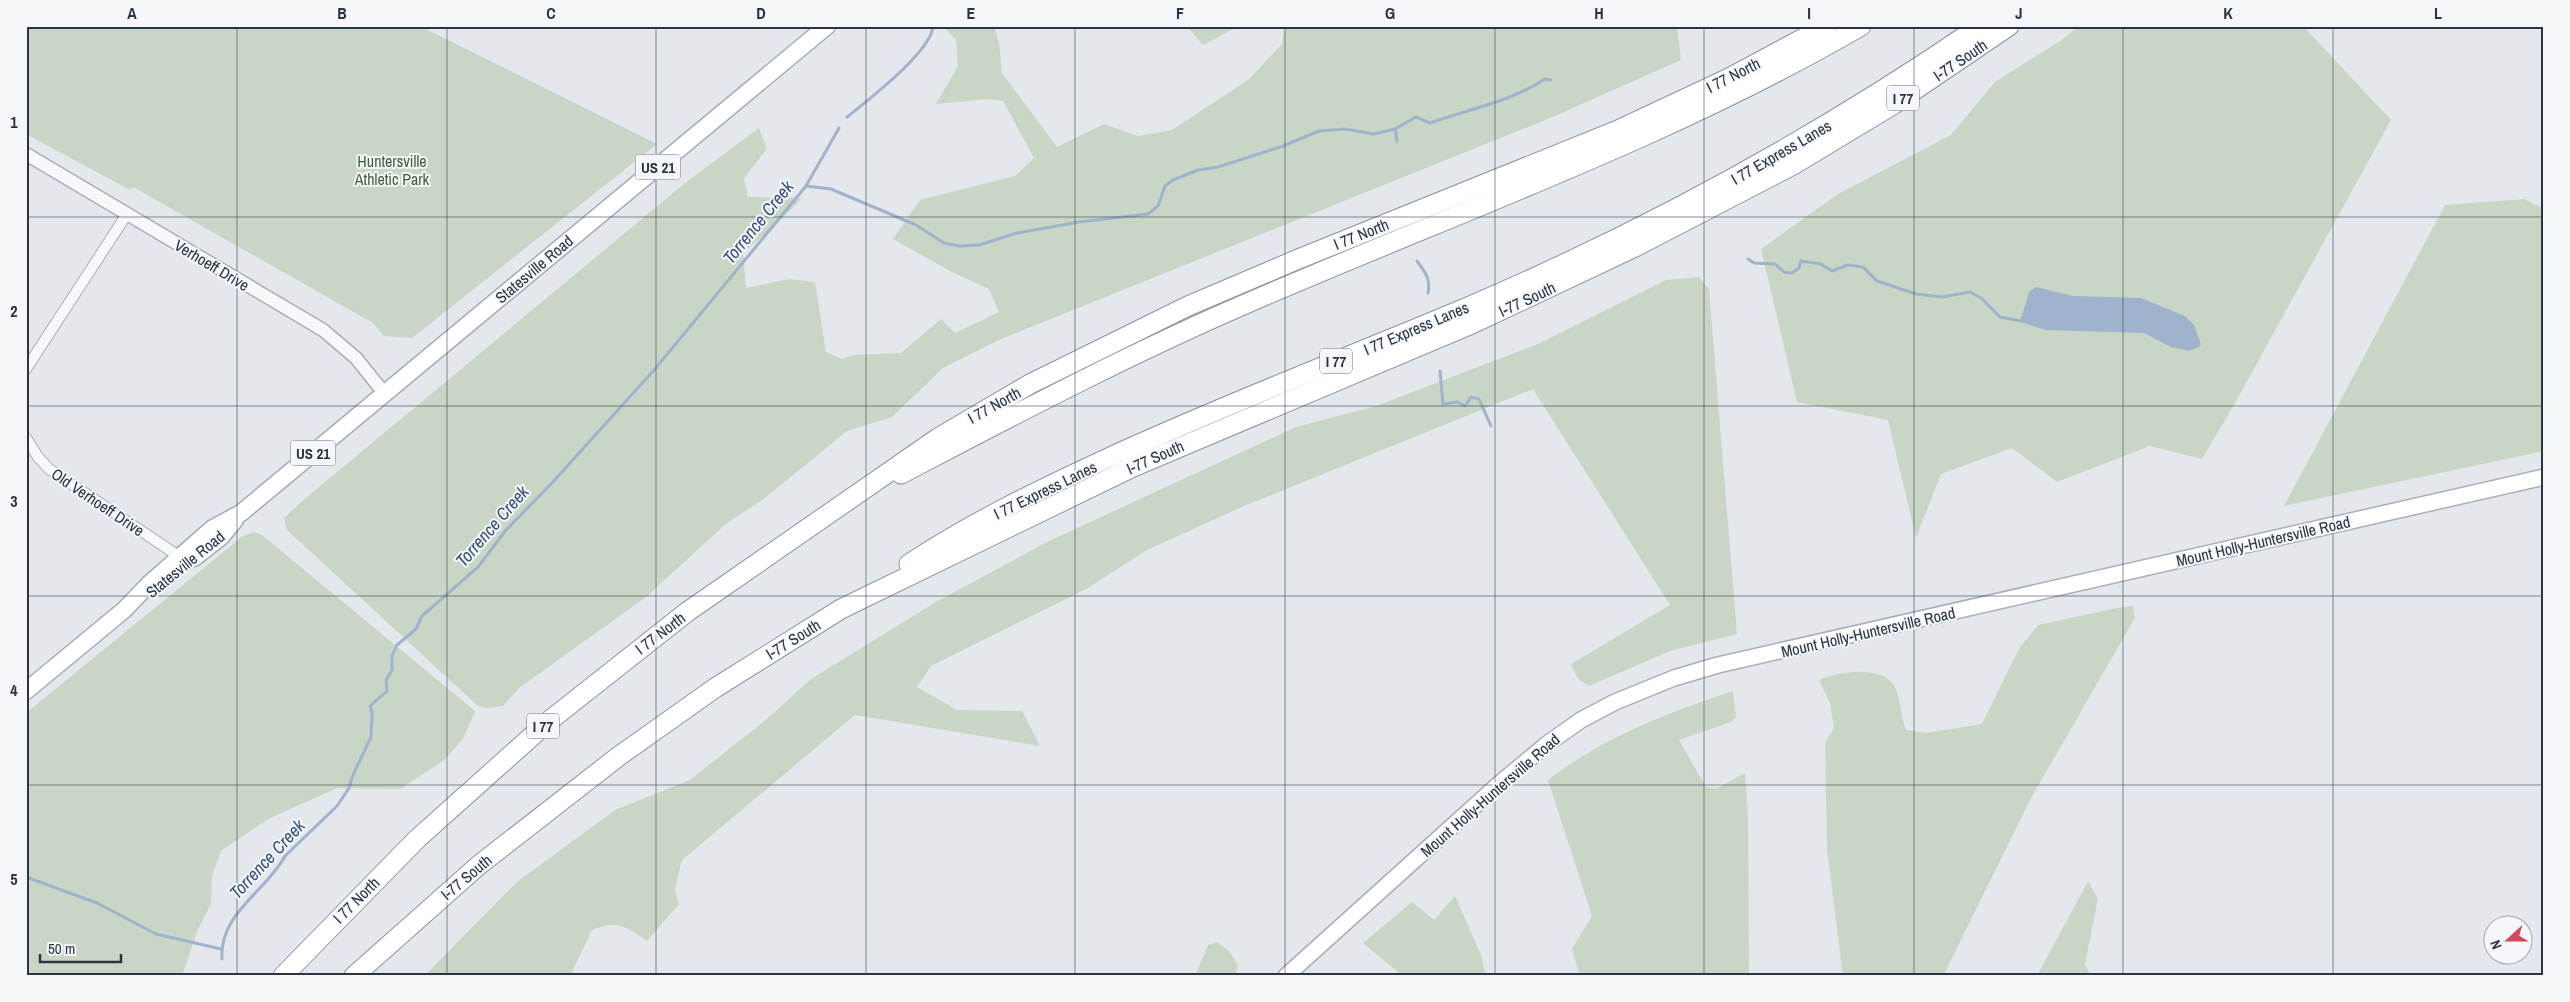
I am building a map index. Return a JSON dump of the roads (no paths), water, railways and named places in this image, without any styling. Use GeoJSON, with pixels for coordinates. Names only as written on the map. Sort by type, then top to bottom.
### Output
{"type":"FeatureCollection","features":[{"type":"Feature","properties":{"kind":"highway","name":"I 77 North"},"geometry":{"type":"LineString","coordinates":[[283,976],[417,840],[549,721],[687,612],[901,462],[978,413],[1135,331],[1287,264],[1618,130],[1729,78],[1826,26]]}},
{"type":"Feature","properties":{"kind":"highway","name":"I 77"},"geometry":{"type":"LineString","coordinates":[[832,511],[1153,346],[1250,302],[1625,146],[1736,94],[1861,26]]}},
{"type":"Feature","properties":{"kind":"highway","name":"I 77 Express Lanes"},"geometry":{"type":"LineString","coordinates":[[841,609],[966,530],[1072,475],[1180,426],[1522,283],[1681,208],[1835,121],[1980,26]]}},
{"type":"Feature","properties":{"kind":"highway","name":"I-77 South"},"geometry":{"type":"LineString","coordinates":[[354,976],[472,872],[595,774],[716,688],[841,609],[1133,466],[1474,323],[1635,248],[1793,166],[1894,104],[2010,26]]}},
{"type":"Feature","properties":{"kind":"main road","name":"Statesville Road"},"geometry":{"type":"LineString","coordinates":[[26,691],[124,610],[154,591],[221,537],[241,513],[827,26]]}},
{"type":"Feature","properties":{"kind":"main road","name":"Mount Holly-Huntersville Road"},"geometry":{"type":"LineString","coordinates":[[1286,976],[1532,756],[1598,710],[1653,686],[1725,664],[2544,477]]}},
{"type":"Feature","properties":{"kind":"main road","name":"Statesville Road"},"geometry":{"type":"LineString","coordinates":[[124,610],[148,584],[213,528],[241,513]]}},
{"type":"Feature","properties":{"kind":"street","name":"Verhoeff Drive"},"geometry":{"type":"LineString","coordinates":[[26,154],[329,334],[356,358],[384,393]]}},
{"type":"Feature","properties":{"kind":"street"},"geometry":{"type":"LineString","coordinates":[[26,369],[127,214]]}},
{"type":"Feature","properties":{"kind":"street","name":"Old Verhoeff Drive"},"geometry":{"type":"LineString","coordinates":[[26,438],[38,457],[49,469],[180,557]]}},
{"type":"Feature","properties":{"kind":"water"},"geometry":{"type":"Polygon","coordinates":[[[2036,287],[2073,296],[2141,298],[2185,316],[2194,325],[2201,344],[2199,347],[2189,351],[2171,347],[2144,333],[2046,330],[2020,322],[2029,292],[2036,287]]]}},
{"type":"Feature","properties":{"kind":"waterway","name":"Torrence Creek"},"geometry":{"type":"LineString","coordinates":[[847,117],[911,62],[930,36],[933,26]]}},
{"type":"Feature","properties":{"kind":"waterway"},"geometry":{"type":"LineString","coordinates":[[806,186],[831,189],[916,225],[944,243],[959,246],[979,245],[1017,233],[1079,222],[1148,214],[1158,206],[1165,186],[1173,180],[1198,170],[1218,167],[1283,146],[1319,131],[1345,129],[1374,134],[1395,129],[1416,117],[1430,123],[1518,94],[1545,79],[1551,80]]}},
{"type":"Feature","properties":{"kind":"waterway","name":"Torrence Creek"},"geometry":{"type":"LineString","coordinates":[[222,959],[223,943],[228,929],[236,916],[277,869],[285,856],[337,806],[349,788],[371,737],[372,712],[370,706],[387,691],[386,680],[392,670],[392,656],[397,645],[416,629],[422,616],[478,567],[506,530],[551,484],[655,369],[806,186],[839,128]]}},
{"type":"Feature","properties":{"kind":"waterway"},"geometry":{"type":"LineString","coordinates":[[1395,129],[1397,141]]}},
{"type":"Feature","properties":{"kind":"waterway"},"geometry":{"type":"LineString","coordinates":[[1748,259],[1754,263],[1775,264],[1784,272],[1792,273],[1799,268],[1801,261],[1821,264],[1832,271],[1848,265],[1863,267],[1877,281],[1916,294],[1942,297],[1970,292],[1981,298],[2000,317],[2021,321]]}},
{"type":"Feature","properties":{"kind":"waterway"},"geometry":{"type":"LineString","coordinates":[[1417,261],[1428,280],[1428,293]]}},
{"type":"Feature","properties":{"kind":"waterway"},"geometry":{"type":"LineString","coordinates":[[1440,371],[1443,404],[1457,402],[1465,406],[1471,397],[1479,399],[1491,426]]}},
{"type":"Feature","properties":{"kind":"waterway"},"geometry":{"type":"LineString","coordinates":[[26,877],[97,903],[156,934],[221,949]]}},
{"type":"Feature","properties":{"kind":"park label","name":"Huntersville Athletic Park"},"geometry":{"type":"Point","coordinates":[392,170]}}]}
